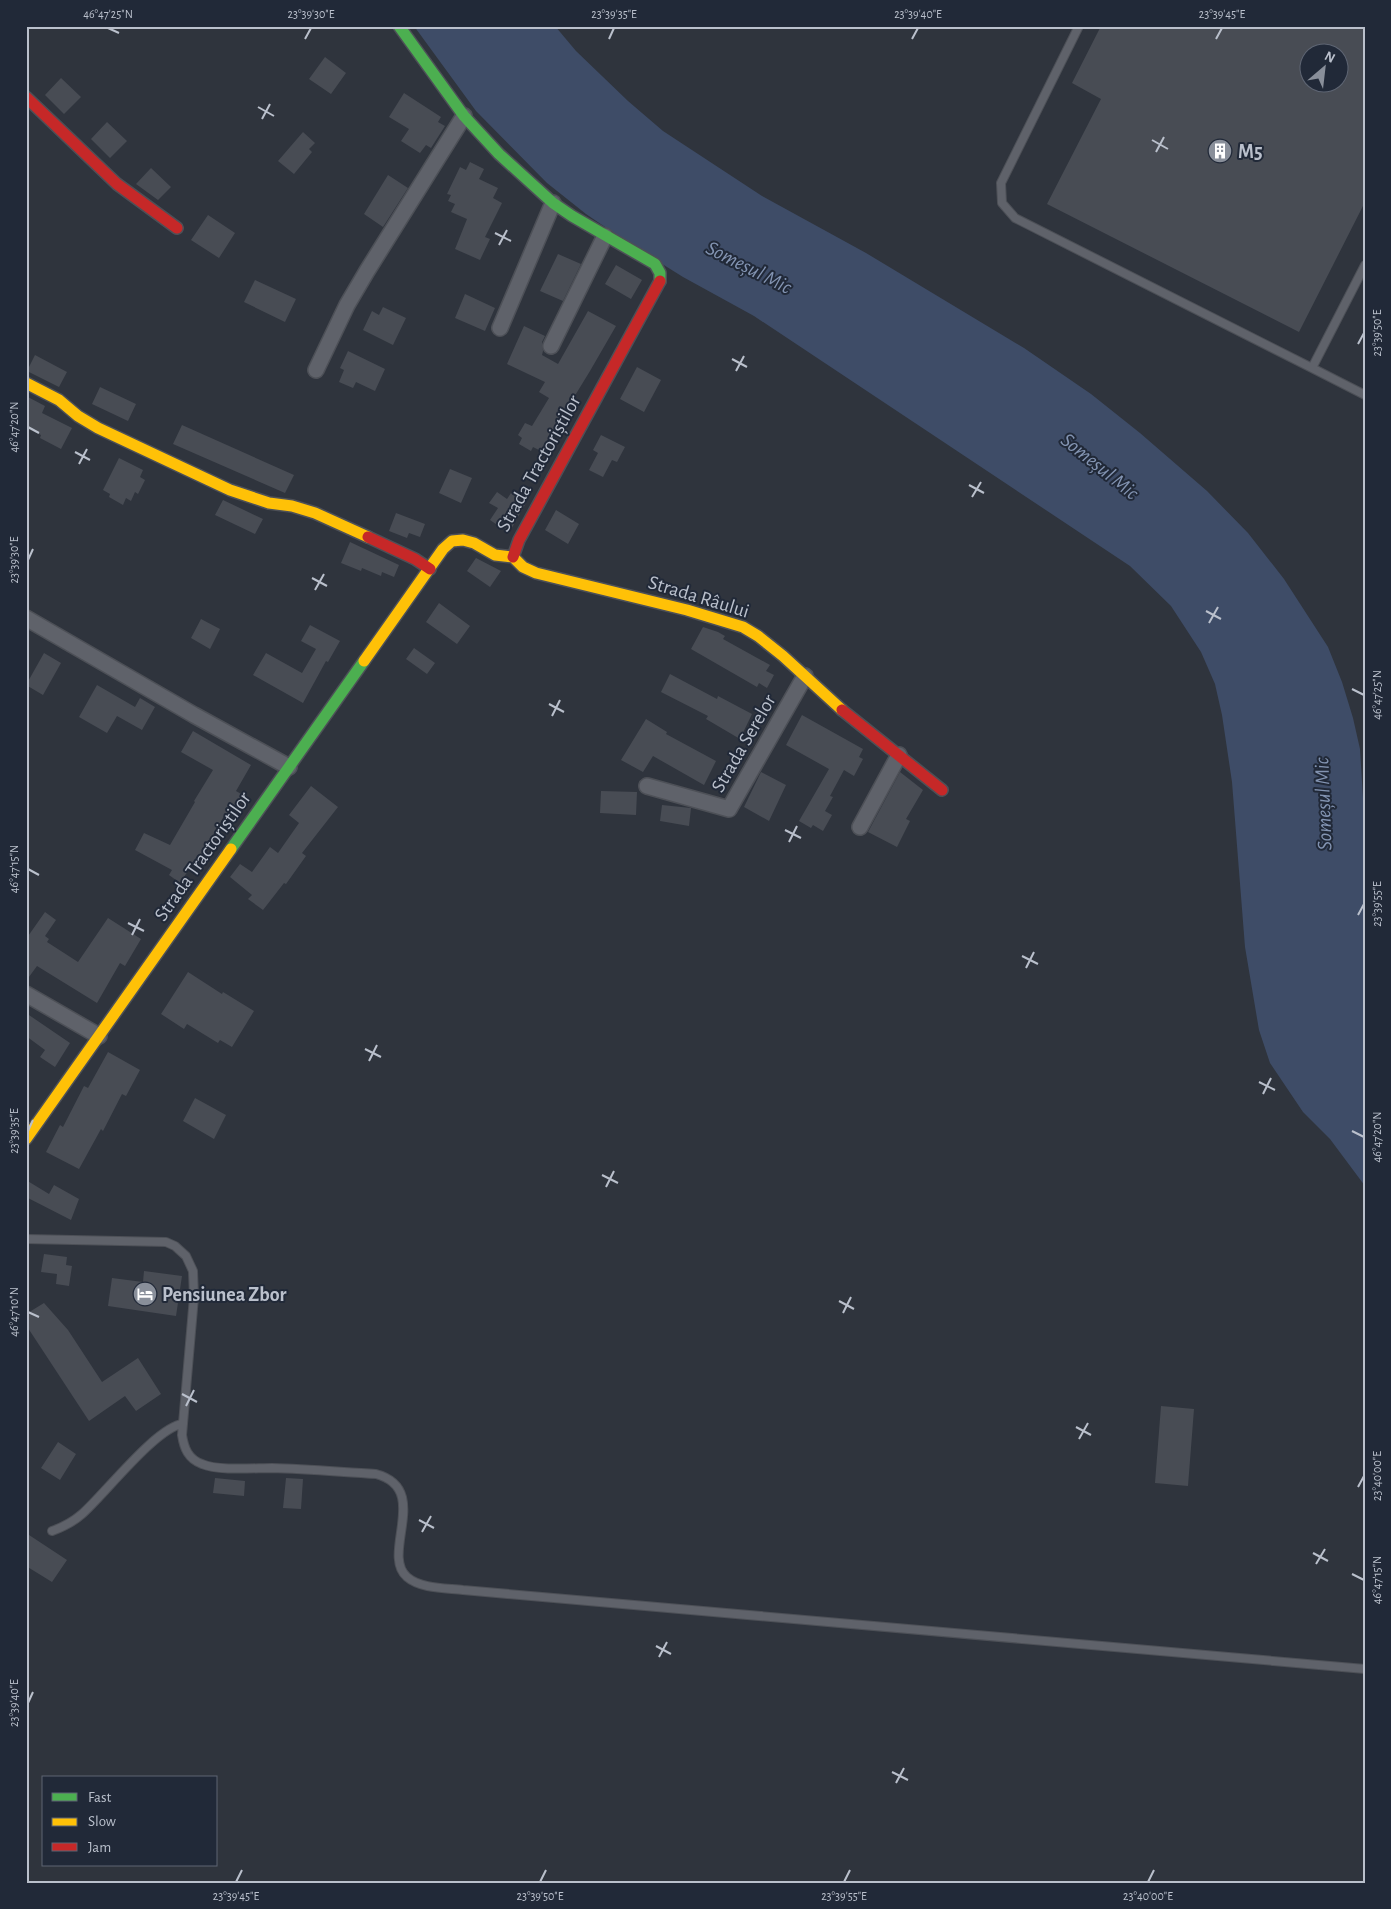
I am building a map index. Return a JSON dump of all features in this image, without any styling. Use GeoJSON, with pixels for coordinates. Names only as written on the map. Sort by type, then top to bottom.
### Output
{"type":"FeatureCollection","features":[{"type":"Feature","properties":{"kind":"street"},"geometry":{"type":"LineString","coordinates":[[399,26],[464,116],[499,154],[553,203],[605,236],[551,346]]}},
{"type":"Feature","properties":{"kind":"street"},"geometry":{"type":"LineString","coordinates":[[26,97],[96,164],[151,212],[178,228]]}},
{"type":"Feature","properties":{"kind":"street"},"geometry":{"type":"LineString","coordinates":[[316,370],[367,271],[464,116]]}},
{"type":"Feature","properties":{"kind":"street"},"geometry":{"type":"LineString","coordinates":[[500,328],[553,203]]}},
{"type":"Feature","properties":{"kind":"street","name":"Strada Tractoriștilor"},"geometry":{"type":"LineString","coordinates":[[26,1139],[443,549],[452,541],[462,540],[474,543],[495,555],[513,556],[519,540],[662,276],[655,264],[605,236]]}},
{"type":"Feature","properties":{"kind":"street"},"geometry":{"type":"LineString","coordinates":[[26,383],[59,400],[78,416],[98,428],[230,490],[269,503],[292,506],[315,513],[415,558],[430,568]]}},
{"type":"Feature","properties":{"kind":"street","name":"Strada Râului"},"geometry":{"type":"LineString","coordinates":[[513,556],[515,561],[524,569],[536,574],[687,610],[743,627],[764,641],[832,701],[942,790]]}},
{"type":"Feature","properties":{"kind":"street"},"geometry":{"type":"LineString","coordinates":[[26,618],[289,768]]}},
{"type":"Feature","properties":{"kind":"street","name":"Strada Serelor"},"geometry":{"type":"LineString","coordinates":[[647,786],[729,809],[804,676]]}},
{"type":"Feature","properties":{"kind":"street"},"geometry":{"type":"LineString","coordinates":[[860,827],[899,755]]}},
{"type":"Feature","properties":{"kind":"street"},"geometry":{"type":"LineString","coordinates":[[26,994],[99,1036]]}},
{"type":"Feature","properties":{"kind":"lane"},"geometry":{"type":"LineString","coordinates":[[1079,26],[1001,183],[1002,203],[1015,218],[1365,394]]}},
{"type":"Feature","properties":{"kind":"lane"},"geometry":{"type":"LineString","coordinates":[[1312,368],[1365,265]]}},
{"type":"Feature","properties":{"kind":"lane"},"geometry":{"type":"LineString","coordinates":[[26,1238],[166,1242],[175,1246],[186,1256],[193,1271],[194,1297],[182,1435],[184,1449],[193,1459],[203,1465],[337,1471],[386,1476],[394,1482],[400,1491],[404,1506],[399,1558],[400,1570],[408,1578],[431,1587],[1365,1669]]}},
{"type":"Feature","properties":{"kind":"lane"},"geometry":{"type":"LineString","coordinates":[[52,1531],[64,1527],[82,1515],[134,1459],[171,1427],[183,1424]]}},
{"type":"Feature","properties":{"kind":"water","name":"Someșul Mic"},"geometry":{"type":"Polygon","coordinates":[[[414,26],[555,26],[576,51],[628,101],[663,131],[762,196],[866,253],[1024,348],[1091,394],[1140,433],[1207,491],[1248,533],[1284,579],[1328,647],[1342,682],[1360,749],[1365,830],[1365,1186],[1330,1139],[1303,1112],[1270,1063],[1259,1030],[1245,947],[1232,782],[1222,715],[1215,684],[1201,652],[1171,606],[1130,566],[754,316],[683,277],[586,214],[547,183],[476,111],[414,26]]]}},
{"type":"Feature","properties":{"kind":"building","name":"M5"},"geometry":{"type":"Polygon","coordinates":[[[1101,26],[1365,26],[1365,202],[1299,332],[1047,204],[1101,99],[1072,83],[1101,26]]]}},
{"type":"Feature","properties":{"kind":"building"},"geometry":{"type":"Polygon","coordinates":[[[325,57],[346,73],[331,94],[309,79],[325,57]]]}},
{"type":"Feature","properties":{"kind":"building"},"geometry":{"type":"Polygon","coordinates":[[[61,78],[81,97],[64,114],[45,95],[61,78]]]}},
{"type":"Feature","properties":{"kind":"building"},"geometry":{"type":"Polygon","coordinates":[[[404,93],[441,117],[438,122],[445,126],[431,148],[426,145],[420,153],[401,141],[409,129],[389,117],[404,93]]]}},
{"type":"Feature","properties":{"kind":"building"},"geometry":{"type":"Polygon","coordinates":[[[107,122],[127,141],[110,158],[91,139],[107,122]]]}},
{"type":"Feature","properties":{"kind":"building"},"geometry":{"type":"Polygon","coordinates":[[[303,132],[315,143],[309,149],[312,152],[294,174],[278,161],[303,132]]]}},
{"type":"Feature","properties":{"kind":"building"},"geometry":{"type":"Polygon","coordinates":[[[470,162],[484,169],[479,179],[498,188],[493,198],[502,203],[485,237],[490,239],[480,260],[455,249],[467,219],[451,212],[455,204],[448,201],[451,195],[447,194],[460,167],[466,170],[470,162]]]}},
{"type":"Feature","properties":{"kind":"building"},"geometry":{"type":"Polygon","coordinates":[[[151,168],[171,187],[158,200],[136,184],[151,168]]]}},
{"type":"Feature","properties":{"kind":"building"},"geometry":{"type":"Polygon","coordinates":[[[388,175],[408,188],[383,227],[364,214],[388,175]]]}},
{"type":"Feature","properties":{"kind":"building"},"geometry":{"type":"Polygon","coordinates":[[[208,215],[235,233],[219,258],[191,240],[208,215]]]}},
{"type":"Feature","properties":{"kind":"building"},"geometry":{"type":"Polygon","coordinates":[[[558,254],[581,264],[563,301],[540,291],[558,254]]]}},
{"type":"Feature","properties":{"kind":"building"},"geometry":{"type":"Polygon","coordinates":[[[616,265],[642,280],[631,299],[605,284],[616,265]]]}},
{"type":"Feature","properties":{"kind":"building"},"geometry":{"type":"Polygon","coordinates":[[[255,280],[296,299],[285,322],[244,302],[255,280]]]}},
{"type":"Feature","properties":{"kind":"building"},"geometry":{"type":"Polygon","coordinates":[[[465,294],[495,308],[485,331],[455,318],[465,294]]]}},
{"type":"Feature","properties":{"kind":"building"},"geometry":{"type":"Polygon","coordinates":[[[383,307],[406,318],[393,345],[363,330],[372,311],[379,315],[383,307]]]}},
{"type":"Feature","properties":{"kind":"building"},"geometry":{"type":"Polygon","coordinates":[[[588,311],[616,326],[541,451],[533,447],[531,451],[519,444],[522,438],[518,435],[525,423],[532,426],[549,398],[539,392],[545,382],[507,364],[524,326],[545,336],[542,342],[542,355],[558,364],[588,311]]]}},
{"type":"Feature","properties":{"kind":"building"},"geometry":{"type":"Polygon","coordinates":[[[348,351],[385,369],[375,391],[356,382],[353,388],[339,382],[344,370],[340,368],[348,351]]]}},
{"type":"Feature","properties":{"kind":"building"},"geometry":{"type":"Polygon","coordinates":[[[35,355],[67,372],[59,387],[27,371],[35,355]]]}},
{"type":"Feature","properties":{"kind":"building"},"geometry":{"type":"Polygon","coordinates":[[[637,367],[661,380],[644,412],[620,399],[637,367]]]}},
{"type":"Feature","properties":{"kind":"building"},"geometry":{"type":"Polygon","coordinates":[[[100,387],[136,404],[128,421],[92,404],[100,387]]]}},
{"type":"Feature","properties":{"kind":"building"},"geometry":{"type":"Polygon","coordinates":[[[26,396],[45,406],[42,413],[72,428],[61,449],[40,438],[41,435],[26,428],[26,396]]]}},
{"type":"Feature","properties":{"kind":"building"},"geometry":{"type":"Polygon","coordinates":[[[182,425],[294,475],[285,493],[173,444],[182,425]]]}},
{"type":"Feature","properties":{"kind":"building"},"geometry":{"type":"Polygon","coordinates":[[[601,435],[625,447],[617,462],[612,460],[603,477],[589,470],[598,453],[593,450],[601,435]]]}},
{"type":"Feature","properties":{"kind":"building"},"geometry":{"type":"Polygon","coordinates":[[[119,458],[143,470],[140,477],[145,480],[138,494],[135,492],[131,501],[126,498],[123,505],[109,497],[110,494],[103,490],[119,458]]]}},
{"type":"Feature","properties":{"kind":"building"},"geometry":{"type":"Polygon","coordinates":[[[450,469],[472,478],[461,503],[439,493],[450,469]]]}},
{"type":"Feature","properties":{"kind":"building"},"geometry":{"type":"Polygon","coordinates":[[[497,492],[507,499],[511,493],[526,503],[509,533],[490,520],[498,508],[489,503],[497,492]]]}},
{"type":"Feature","properties":{"kind":"building"},"geometry":{"type":"Polygon","coordinates":[[[223,500],[263,519],[255,534],[215,515],[223,500]]]}},
{"type":"Feature","properties":{"kind":"building"},"geometry":{"type":"Polygon","coordinates":[[[556,510],[579,524],[568,544],[545,530],[556,510]]]}},
{"type":"Feature","properties":{"kind":"building"},"geometry":{"type":"Polygon","coordinates":[[[396,513],[425,524],[420,537],[409,533],[407,538],[389,531],[396,513]]]}},
{"type":"Feature","properties":{"kind":"building"},"geometry":{"type":"Polygon","coordinates":[[[350,542],[399,565],[394,577],[382,572],[381,576],[362,568],[361,571],[341,563],[350,542]]]}},
{"type":"Feature","properties":{"kind":"building"},"geometry":{"type":"Polygon","coordinates":[[[476,558],[501,571],[490,587],[467,571],[476,558]]]}},
{"type":"Feature","properties":{"kind":"building"},"geometry":{"type":"Polygon","coordinates":[[[439,603],[470,626],[457,644],[426,622],[439,603]]]}},
{"type":"Feature","properties":{"kind":"building"},"geometry":{"type":"Polygon","coordinates":[[[201,619],[220,629],[210,649],[191,638],[201,619]]]}},
{"type":"Feature","properties":{"kind":"building"},"geometry":{"type":"Polygon","coordinates":[[[310,625],[340,641],[328,662],[326,661],[303,703],[253,675],[266,653],[302,673],[316,649],[301,641],[310,625]]]}},
{"type":"Feature","properties":{"kind":"building"},"geometry":{"type":"Polygon","coordinates":[[[703,627],[718,632],[725,636],[723,639],[770,665],[766,671],[774,675],[767,688],[759,683],[757,687],[691,649],[703,627]]]}},
{"type":"Feature","properties":{"kind":"building"},"geometry":{"type":"Polygon","coordinates":[[[414,648],[435,663],[427,674],[406,659],[414,648]]]}},
{"type":"Feature","properties":{"kind":"building"},"geometry":{"type":"Polygon","coordinates":[[[44,653],[61,663],[43,695],[26,685],[44,653]]]}},
{"type":"Feature","properties":{"kind":"building"},"geometry":{"type":"Polygon","coordinates":[[[670,674],[717,699],[718,696],[752,714],[740,739],[706,719],[708,716],[661,692],[670,674]]]}},
{"type":"Feature","properties":{"kind":"building"},"geometry":{"type":"Polygon","coordinates":[[[97,685],[135,707],[140,698],[155,707],[142,730],[117,716],[107,733],[79,717],[97,685]]]}},
{"type":"Feature","properties":{"kind":"building"},"geometry":{"type":"Polygon","coordinates":[[[802,715],[863,749],[859,757],[863,759],[854,776],[844,770],[830,796],[833,797],[825,811],[832,815],[823,831],[813,825],[811,828],[799,821],[829,769],[786,745],[802,715]]]}},
{"type":"Feature","properties":{"kind":"building"},"geometry":{"type":"Polygon","coordinates":[[[646,719],[667,732],[666,734],[716,761],[704,785],[653,756],[643,772],[621,760],[646,719]]]}},
{"type":"Feature","properties":{"kind":"building"},"geometry":{"type":"Polygon","coordinates":[[[193,731],[251,765],[236,791],[243,795],[228,818],[224,816],[202,855],[199,854],[180,883],[169,875],[172,870],[135,850],[144,833],[170,845],[213,770],[181,752],[193,731]]]}},
{"type":"Feature","properties":{"kind":"building"},"geometry":{"type":"Polygon","coordinates":[[[761,772],[786,785],[769,821],[744,807],[761,772]]]}},
{"type":"Feature","properties":{"kind":"building"},"geometry":{"type":"Polygon","coordinates":[[[900,772],[923,790],[906,819],[910,821],[897,847],[868,832],[900,772]]]}},
{"type":"Feature","properties":{"kind":"building"},"geometry":{"type":"Polygon","coordinates":[[[311,786],[338,807],[302,853],[306,856],[286,884],[284,883],[263,910],[248,899],[252,895],[230,877],[240,864],[252,872],[270,847],[278,853],[299,823],[289,815],[311,786]]]}},
{"type":"Feature","properties":{"kind":"building"},"geometry":{"type":"Polygon","coordinates":[[[601,791],[637,792],[636,815],[600,813],[601,791]]]}},
{"type":"Feature","properties":{"kind":"building"},"geometry":{"type":"Polygon","coordinates":[[[662,805],[691,808],[689,826],[660,821],[662,805]]]}},
{"type":"Feature","properties":{"kind":"building"},"geometry":{"type":"Polygon","coordinates":[[[45,912],[56,920],[45,936],[49,939],[47,942],[78,962],[108,918],[141,939],[125,966],[120,963],[97,1003],[37,966],[26,981],[26,939],[45,912]]]}},
{"type":"Feature","properties":{"kind":"building"},"geometry":{"type":"Polygon","coordinates":[[[188,972],[222,994],[223,992],[254,1011],[232,1047],[220,1040],[218,1043],[187,1024],[184,1029],[161,1014],[188,972]]]}},
{"type":"Feature","properties":{"kind":"building"},"geometry":{"type":"Polygon","coordinates":[[[26,1013],[70,1043],[55,1067],[40,1057],[45,1050],[26,1036],[26,1013]]]}},
{"type":"Feature","properties":{"kind":"building"},"geometry":{"type":"Polygon","coordinates":[[[108,1052],[140,1070],[126,1096],[122,1094],[103,1131],[101,1129],[79,1169],[46,1152],[60,1125],[63,1127],[84,1086],[88,1088],[108,1052]]]}},
{"type":"Feature","properties":{"kind":"building"},"geometry":{"type":"Polygon","coordinates":[[[195,1098],[226,1115],[214,1139],[183,1121],[195,1098]]]}},
{"type":"Feature","properties":{"kind":"building"},"geometry":{"type":"Polygon","coordinates":[[[26,1180],[49,1194],[54,1185],[79,1199],[71,1220],[26,1197],[26,1180]]]}},
{"type":"Feature","properties":{"kind":"building"},"geometry":{"type":"Polygon","coordinates":[[[44,1254],[67,1257],[66,1265],[72,1266],[69,1286],[56,1284],[57,1274],[41,1272],[44,1254]]]}},
{"type":"Feature","properties":{"kind":"building","name":"Pensiunea Zbor"},"geometry":{"type":"Polygon","coordinates":[[[144,1271],[182,1276],[176,1316],[108,1306],[112,1278],[143,1282],[144,1271]]]}},
{"type":"Feature","properties":{"kind":"building"},"geometry":{"type":"Polygon","coordinates":[[[44,1303],[68,1330],[102,1382],[138,1358],[161,1394],[136,1411],[125,1396],[89,1421],[26,1325],[26,1314],[44,1303]]]}},
{"type":"Feature","properties":{"kind":"building"},"geometry":{"type":"Polygon","coordinates":[[[1161,1406],[1194,1409],[1188,1486],[1155,1483],[1161,1406]]]}},
{"type":"Feature","properties":{"kind":"building"},"geometry":{"type":"Polygon","coordinates":[[[58,1442],[76,1454],[60,1480],[41,1468],[58,1442]]]}},
{"type":"Feature","properties":{"kind":"building"},"geometry":{"type":"Polygon","coordinates":[[[215,1478],[245,1481],[244,1496],[213,1493],[215,1478]]]}},
{"type":"Feature","properties":{"kind":"building"},"geometry":{"type":"Polygon","coordinates":[[[286,1478],[303,1479],[301,1509],[283,1508],[286,1478]]]}},
{"type":"Feature","properties":{"kind":"building"},"geometry":{"type":"Polygon","coordinates":[[[26,1533],[67,1560],[52,1582],[26,1566],[26,1533]]]}},
{"type":"Feature","properties":{"kind":"traffic: fast"},"geometry":{"type":"LineString","coordinates":[[399,26],[464,116],[499,154],[553,203],[655,264],[660,273],[660,281]]}},
{"type":"Feature","properties":{"kind":"traffic: fast"},"geometry":{"type":"LineString","coordinates":[[231,849],[364,661]]}},
{"type":"Feature","properties":{"kind":"traffic: slow"},"geometry":{"type":"LineString","coordinates":[[26,383],[59,400],[78,416],[98,428],[230,490],[269,503],[292,506],[315,513],[368,537]]}},
{"type":"Feature","properties":{"kind":"traffic: slow"},"geometry":{"type":"LineString","coordinates":[[364,661],[443,549],[452,541],[463,540],[474,543],[495,555],[513,557]]}},
{"type":"Feature","properties":{"kind":"traffic: slow"},"geometry":{"type":"LineString","coordinates":[[513,557],[523,567],[536,573],[687,610],[743,627],[758,636],[783,656],[842,710]]}},
{"type":"Feature","properties":{"kind":"traffic: slow"},"geometry":{"type":"LineString","coordinates":[[26,1139],[231,849]]}},
{"type":"Feature","properties":{"kind":"traffic: jam"},"geometry":{"type":"LineString","coordinates":[[26,97],[117,184],[177,228]]}},
{"type":"Feature","properties":{"kind":"traffic: jam"},"geometry":{"type":"LineString","coordinates":[[513,557],[519,540],[660,281]]}},
{"type":"Feature","properties":{"kind":"traffic: jam"},"geometry":{"type":"LineString","coordinates":[[368,537],[415,559],[430,569]]}},
{"type":"Feature","properties":{"kind":"traffic: jam"},"geometry":{"type":"LineString","coordinates":[[842,710],[942,790]]}},
{"type":"Feature","properties":{"kind":"place","name":"M5"},"geometry":{"type":"Point","coordinates":[1220,151]}},
{"type":"Feature","properties":{"kind":"place","name":"Pensiunea Zbor"},"geometry":{"type":"Point","coordinates":[145,1294]}}]}
